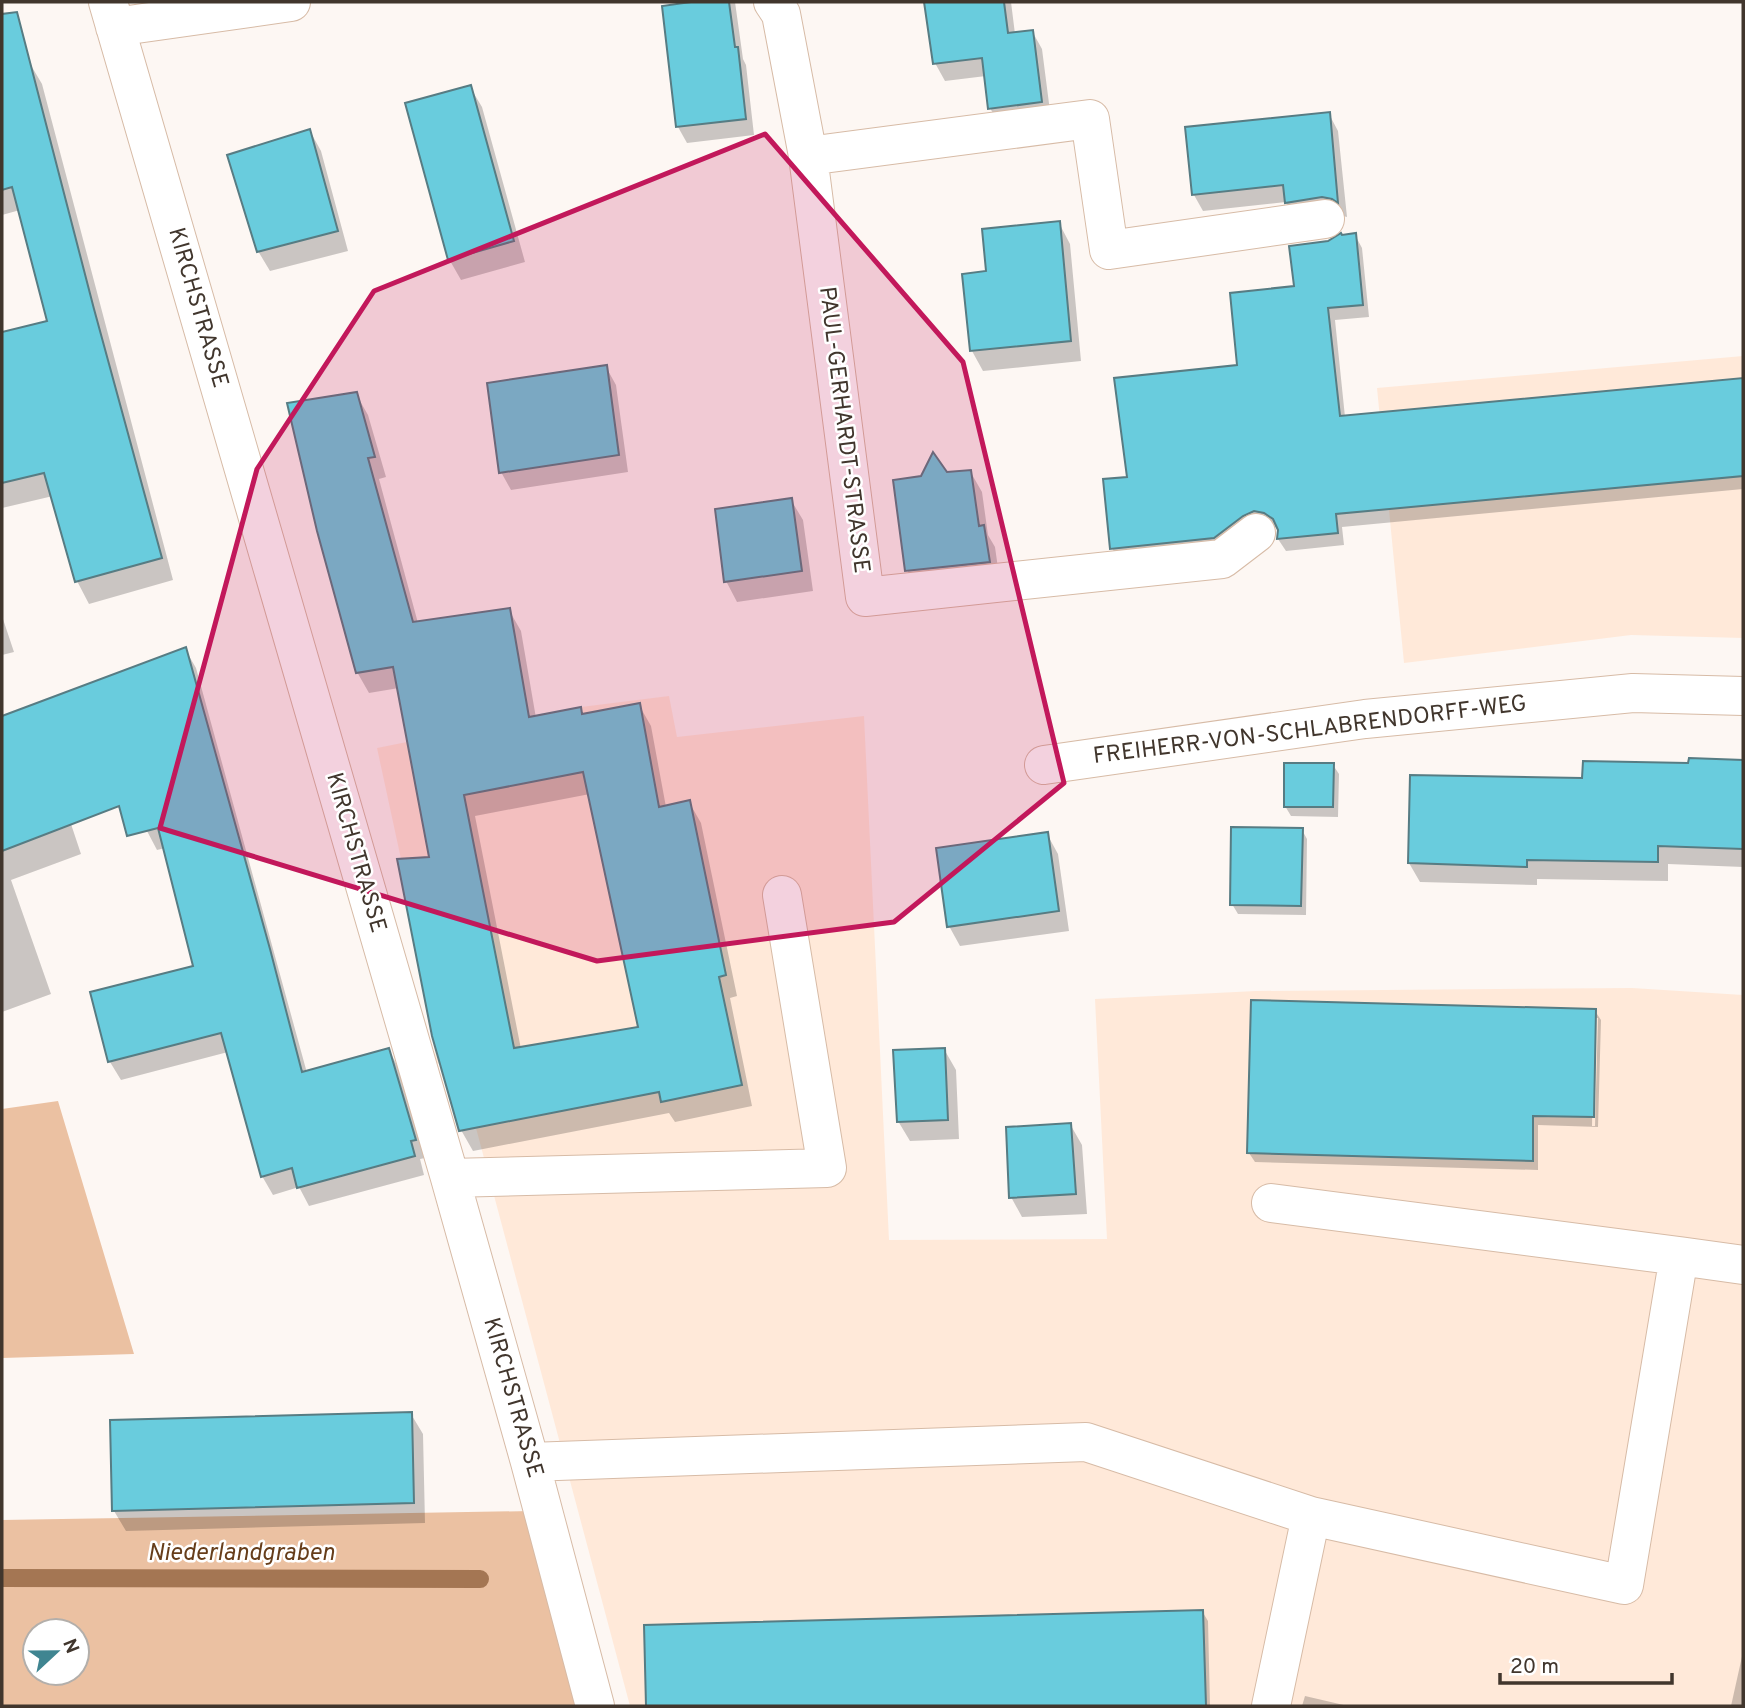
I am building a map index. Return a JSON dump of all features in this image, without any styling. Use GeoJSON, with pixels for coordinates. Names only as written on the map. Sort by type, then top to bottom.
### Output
{"type":"FeatureCollection","features":[{"type":"Feature","properties":{"kind":"street"},"geometry":{"type":"LineString","coordinates":[[112,14],[291,2]]}},
{"type":"Feature","properties":{"kind":"street","name":"PAUL-GERHARDT-STRASSE"},"geometry":{"type":"LineString","coordinates":[[773,2],[781,14],[808,156],[865,597],[1222,559],[1256,533]]}},
{"type":"Feature","properties":{"kind":"street","name":"KIRCHSTRASSE"},"geometry":{"type":"LineString","coordinates":[[112,14],[450,1178],[595,1706]]}},
{"type":"Feature","properties":{"kind":"street"},"geometry":{"type":"LineString","coordinates":[[808,156],[1090,119],[1109,250],[1325,219]]}},
{"type":"Feature","properties":{"kind":"street","name":"FREIHERR-VON-SCHLABRENDORFF-WEG"},"geometry":{"type":"LineString","coordinates":[[1044,765],[1365,719],[1633,693],[1743,696]]}},
{"type":"Feature","properties":{"kind":"street"},"geometry":{"type":"LineString","coordinates":[[450,1178],[827,1168],[782,895]]}},
{"type":"Feature","properties":{"kind":"street"},"geometry":{"type":"LineString","coordinates":[[1271,1203],[1743,1265]]}},
{"type":"Feature","properties":{"kind":"street"},"geometry":{"type":"LineString","coordinates":[[530,1462],[1086,1442],[1311,1516],[1624,1585],[1679,1256]]}},
{"type":"Feature","properties":{"kind":"street"},"geometry":{"type":"LineString","coordinates":[[1272,1706],[1311,1516]]}},
{"type":"Feature","properties":{"kind":"highlighted area"},"geometry":{"type":"Polygon","coordinates":[[[765,134],[963,362],[1064,783],[894,922],[597,961],[160,828],[257,469],[374,291],[765,134]]]}},
{"type":"Feature","properties":{"kind":"shaded area"},"geometry":{"type":"Polygon","coordinates":[[[1743,356],[1743,638],[1631,635],[1404,663],[1377,388],[1743,356]]]}},
{"type":"Feature","properties":{"kind":"shaded area"},"geometry":{"type":"Polygon","coordinates":[[[669,696],[677,737],[864,716],[889,1240],[1107,1239],[1095,999],[1256,991],[1632,988],[1743,995],[1743,1706],[630,1706],[476,1128],[466,1078],[437,1063],[397,859],[401,859],[377,748],[581,707],[669,696]]]}},
{"type":"Feature","properties":{"kind":"shaded area"},"geometry":{"type":"Polygon","coordinates":[[[58,1101],[134,1354],[2,1358],[2,1109],[58,1101]]]}},
{"type":"Feature","properties":{"kind":"shaded area"},"geometry":{"type":"Polygon","coordinates":[[[531,1511],[579,1706],[2,1706],[2,1520],[531,1511]]]}},
{"type":"Feature","properties":{"kind":"building"},"geometry":{"type":"Polygon","coordinates":[[[691,2],[729,2],[735,47],[738,47],[746,119],[676,127],[662,6],[691,2]]]}},
{"type":"Feature","properties":{"kind":"building"},"geometry":{"type":"Polygon","coordinates":[[[924,2],[1004,2],[1008,33],[1033,30],[1042,102],[988,109],[982,58],[933,64],[924,2]]]}},
{"type":"Feature","properties":{"kind":"building"},"geometry":{"type":"Polygon","coordinates":[[[17,12],[162,558],[75,582],[44,473],[2,483],[2,332],[47,321],[12,187],[2,190],[2,14],[17,12]]]}},
{"type":"Feature","properties":{"kind":"building"},"geometry":{"type":"Polygon","coordinates":[[[471,85],[514,241],[448,260],[405,103],[471,85]]]}},
{"type":"Feature","properties":{"kind":"building"},"geometry":{"type":"Polygon","coordinates":[[[1330,112],[1338,203],[1322,197],[1285,203],[1283,185],[1192,195],[1185,127],[1330,112]]]}},
{"type":"Feature","properties":{"kind":"building"},"geometry":{"type":"Polygon","coordinates":[[[310,129],[338,231],[257,252],[227,155],[310,129]]]}},
{"type":"Feature","properties":{"kind":"building"},"geometry":{"type":"Polygon","coordinates":[[[1060,221],[1071,341],[970,351],[962,274],[986,271],[982,229],[1060,221]]]}},
{"type":"Feature","properties":{"kind":"building"},"geometry":{"type":"Polygon","coordinates":[[[1341,233],[1356,233],[1363,305],[1328,308],[1340,416],[1743,378],[1743,476],[1336,514],[1338,533],[1277,539],[1278,530],[1273,519],[1254,511],[1214,538],[1110,549],[1103,479],[1127,477],[1114,378],[1237,365],[1230,293],[1294,286],[1289,246],[1328,241],[1341,233]]]}},
{"type":"Feature","properties":{"kind":"building"},"geometry":{"type":"Polygon","coordinates":[[[607,365],[619,455],[499,473],[487,383],[607,365]]]}},
{"type":"Feature","properties":{"kind":"building"},"geometry":{"type":"Polygon","coordinates":[[[357,392],[375,457],[368,458],[413,622],[510,608],[529,717],[581,707],[582,714],[640,703],[659,807],[690,800],[726,975],[719,977],[742,1085],[661,1102],[659,1092],[459,1131],[432,1036],[397,859],[429,857],[393,667],[356,673],[317,531],[287,403],[357,392]],[[583,772],[464,795],[514,1048],[638,1027],[583,772]]]}},
{"type":"Feature","properties":{"kind":"building"},"geometry":{"type":"Polygon","coordinates":[[[933,452],[947,472],[971,470],[979,526],[984,525],[990,562],[905,571],[893,480],[921,476],[933,452]]]}},
{"type":"Feature","properties":{"kind":"building"},"geometry":{"type":"Polygon","coordinates":[[[792,498],[802,571],[724,582],[715,509],[792,498]]]}},
{"type":"Feature","properties":{"kind":"building"},"geometry":{"type":"Polygon","coordinates":[[[186,647],[302,1072],[389,1048],[416,1140],[411,1141],[415,1156],[297,1188],[292,1168],[261,1177],[221,1033],[108,1062],[90,992],[193,966],[158,828],[127,836],[119,806],[2,851],[2,716],[186,647]]]}},
{"type":"Feature","properties":{"kind":"building"},"geometry":{"type":"Polygon","coordinates":[[[1689,758],[1743,760],[1743,849],[1658,846],[1658,862],[1527,860],[1527,867],[1408,863],[1410,775],[1582,778],[1583,761],[1688,763],[1689,758]]]}},
{"type":"Feature","properties":{"kind":"building"},"geometry":{"type":"Polygon","coordinates":[[[1284,763],[1334,763],[1333,807],[1284,807],[1284,763]]]}},
{"type":"Feature","properties":{"kind":"building"},"geometry":{"type":"Polygon","coordinates":[[[1231,827],[1303,828],[1301,906],[1230,905],[1231,827]]]}},
{"type":"Feature","properties":{"kind":"building"},"geometry":{"type":"Polygon","coordinates":[[[1048,832],[1059,911],[947,927],[936,848],[1048,832]]]}},
{"type":"Feature","properties":{"kind":"building"},"geometry":{"type":"Polygon","coordinates":[[[1251,1000],[1596,1009],[1594,1117],[1533,1116],[1533,1161],[1247,1153],[1251,1000]]]}},
{"type":"Feature","properties":{"kind":"building"},"geometry":{"type":"Polygon","coordinates":[[[945,1048],[948,1120],[897,1122],[893,1050],[945,1048]]]}},
{"type":"Feature","properties":{"kind":"building"},"geometry":{"type":"Polygon","coordinates":[[[1071,1123],[1076,1194],[1009,1198],[1006,1127],[1071,1123]]]}},
{"type":"Feature","properties":{"kind":"building"},"geometry":{"type":"Polygon","coordinates":[[[412,1412],[414,1503],[112,1511],[110,1420],[412,1412]]]}},
{"type":"Feature","properties":{"kind":"building"},"geometry":{"type":"Polygon","coordinates":[[[1203,1610],[1206,1706],[646,1706],[644,1625],[1203,1610]]]}},
{"type":"Feature","properties":{"kind":"waterway","name":"Niederlandgraben"},"geometry":{"type":"LineString","coordinates":[[2,1578],[480,1579]]}}]}
